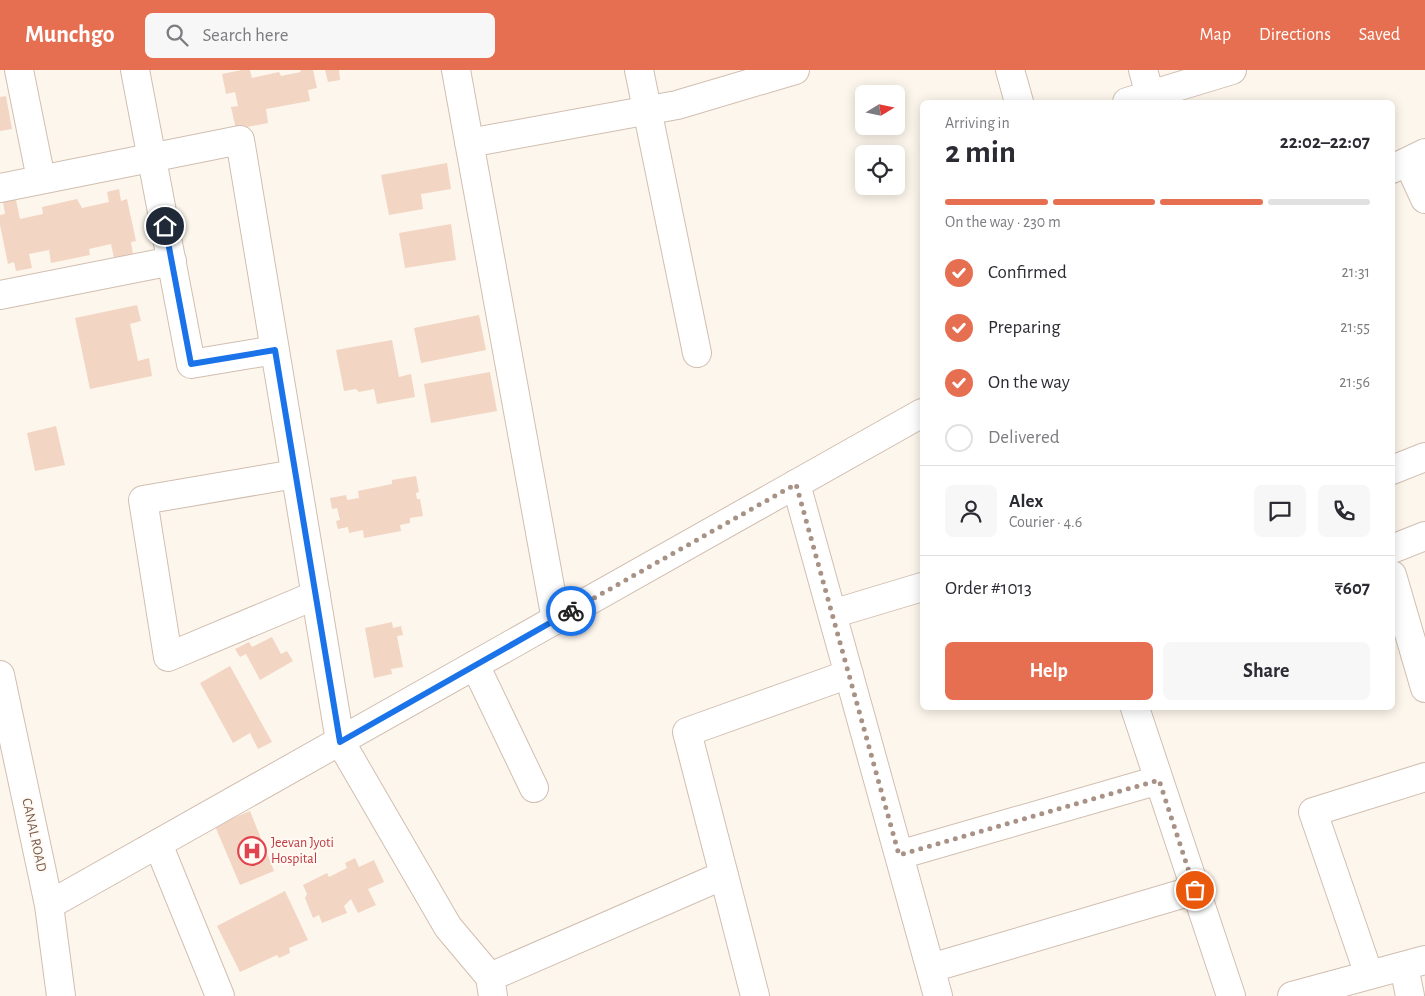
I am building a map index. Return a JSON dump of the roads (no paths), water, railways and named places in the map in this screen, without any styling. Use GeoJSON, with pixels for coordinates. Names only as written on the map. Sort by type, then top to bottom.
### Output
{"type":"FeatureCollection","features":[{"type":"Feature","properties":{"kind":"street"},"geometry":{"type":"LineString","coordinates":[[19,70],[41,180]]}},
{"type":"Feature","properties":{"kind":"street"},"geometry":{"type":"LineString","coordinates":[[135,70],[191,364],[275,350]]}},
{"type":"Feature","properties":{"kind":"street"},"geometry":{"type":"LineString","coordinates":[[456,70],[556,620]]}},
{"type":"Feature","properties":{"kind":"street"},"geometry":{"type":"LineString","coordinates":[[639,70],[697,353]]}},
{"type":"Feature","properties":{"kind":"street"},"geometry":{"type":"LineString","coordinates":[[470,143],[677,105],[795,70]]}},
{"type":"Feature","properties":{"kind":"street"},"geometry":{"type":"LineString","coordinates":[[1010,70],[1018,100]]}},
{"type":"Feature","properties":{"kind":"street"},"geometry":{"type":"LineString","coordinates":[[1140,89],[1232,70]]}},
{"type":"Feature","properties":{"kind":"street"},"geometry":{"type":"LineString","coordinates":[[0,188],[240,140],[340,742],[448,926],[491,986],[724,875]]}},
{"type":"Feature","properties":{"kind":"street"},"geometry":{"type":"LineString","coordinates":[[1408,161],[1425,199]]}},
{"type":"Feature","properties":{"kind":"street"},"geometry":{"type":"LineString","coordinates":[[0,295],[172,261]]}},
{"type":"Feature","properties":{"kind":"street"},"geometry":{"type":"LineString","coordinates":[[49,906],[920,414]]}},
{"type":"Feature","properties":{"kind":"street"},"geometry":{"type":"LineString","coordinates":[[1395,469],[1425,457]]}},
{"type":"Feature","properties":{"kind":"street"},"geometry":{"type":"LineString","coordinates":[[296,474],[143,500],[168,657],[316,595]]}},
{"type":"Feature","properties":{"kind":"street"},"geometry":{"type":"LineString","coordinates":[[796,484],[938,996]]}},
{"type":"Feature","properties":{"kind":"street"},"geometry":{"type":"LineString","coordinates":[[1395,548],[1425,536]]}},
{"type":"Feature","properties":{"kind":"street"},"geometry":{"type":"LineString","coordinates":[[1395,585],[1425,688]]}},
{"type":"Feature","properties":{"kind":"street"},"geometry":{"type":"LineString","coordinates":[[832,614],[920,588]]}},
{"type":"Feature","properties":{"kind":"street"},"geometry":{"type":"LineString","coordinates":[[475,665],[534,788]]}},
{"type":"Feature","properties":{"kind":"street"},"geometry":{"type":"LineString","coordinates":[[755,996],[687,732],[849,674]]}},
{"type":"Feature","properties":{"kind":"street","name":"CANAL ROAD"},"geometry":{"type":"LineString","coordinates":[[0,676],[49,906],[61,996]]}},
{"type":"Feature","properties":{"kind":"street"},"geometry":{"type":"LineString","coordinates":[[1136,710],[1230,996]]}},
{"type":"Feature","properties":{"kind":"street"},"geometry":{"type":"LineString","coordinates":[[1369,975],[1313,812],[1425,777]]}},
{"type":"Feature","properties":{"kind":"street"},"geometry":{"type":"LineString","coordinates":[[899,855],[1159,780]]}},
{"type":"Feature","properties":{"kind":"street"},"geometry":{"type":"LineString","coordinates":[[158,844],[220,996]]}},
{"type":"Feature","properties":{"kind":"street"},"geometry":{"type":"LineString","coordinates":[[931,968],[1195,890]]}},
{"type":"Feature","properties":{"kind":"street"},"geometry":{"type":"LineString","coordinates":[[1292,996],[1414,963],[1410,996]]}},
{"type":"Feature","properties":{"kind":"place","name":"Jeevan Jyoti Hospital"},"geometry":{"type":"Point","coordinates":[252,851]}}]}
